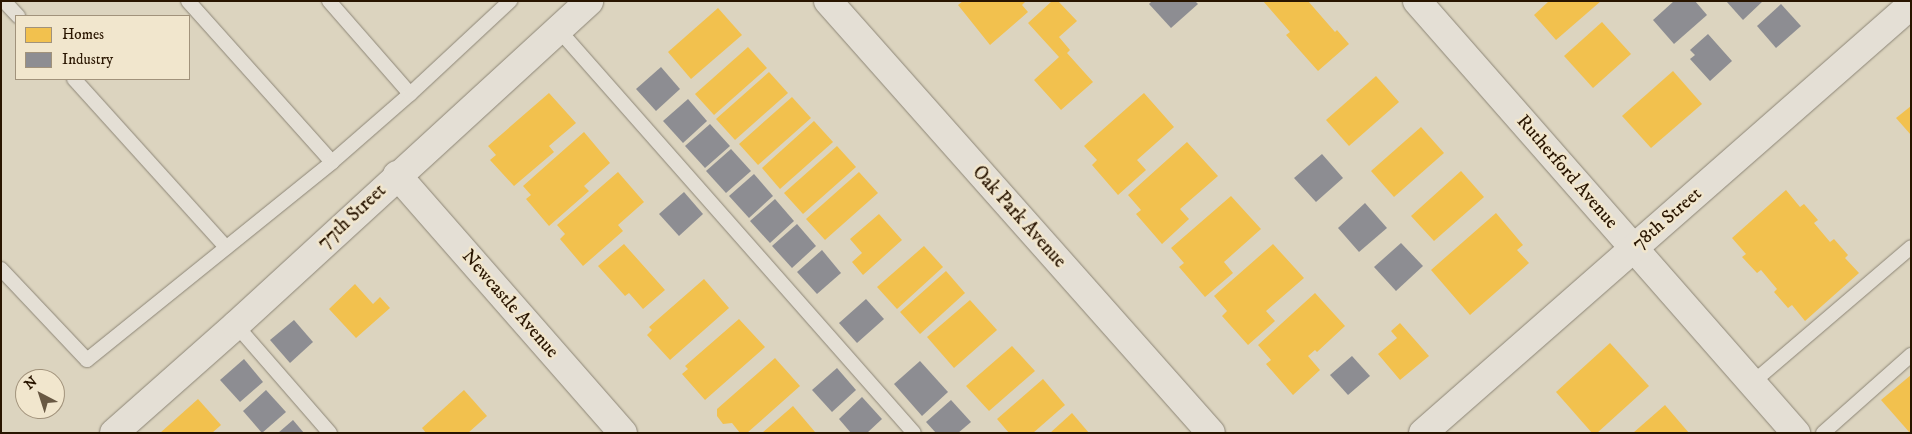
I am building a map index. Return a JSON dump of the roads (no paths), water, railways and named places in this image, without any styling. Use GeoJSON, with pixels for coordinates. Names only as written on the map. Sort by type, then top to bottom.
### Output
{"type":"FeatureCollection","features":[{"type":"Feature","properties":{"kind":"street","name":"77th Street"},"geometry":{"type":"LineString","coordinates":[[114,433],[236,325],[397,175],[589,1]]}},
{"type":"Feature","properties":{"kind":"street","name":"Oak Park Avenue"},"geometry":{"type":"LineString","coordinates":[[828,1],[1211,433]]}},
{"type":"Feature","properties":{"kind":"street","name":"Rutherford Avenue"},"geometry":{"type":"LineString","coordinates":[[1417,1],[1796,433]]}},
{"type":"Feature","properties":{"kind":"street","name":"78th Street"},"geometry":{"type":"LineString","coordinates":[[1423,433],[1911,5]]}},
{"type":"Feature","properties":{"kind":"street","name":"Newcastle Avenue"},"geometry":{"type":"LineString","coordinates":[[397,175],[623,433]]}},
{"type":"Feature","properties":{"kind":"lane"},"geometry":{"type":"LineString","coordinates":[[4,1],[17,15]]}},
{"type":"Feature","properties":{"kind":"lane"},"geometry":{"type":"LineString","coordinates":[[188,1],[332,162]]}},
{"type":"Feature","properties":{"kind":"lane"},"geometry":{"type":"LineString","coordinates":[[329,1],[410,94]]}},
{"type":"Feature","properties":{"kind":"lane"},"geometry":{"type":"LineString","coordinates":[[1,269],[87,360],[332,162],[410,94],[510,1]]}},
{"type":"Feature","properties":{"kind":"lane"},"geometry":{"type":"LineString","coordinates":[[558,29],[914,433]]}},
{"type":"Feature","properties":{"kind":"lane"},"geometry":{"type":"LineString","coordinates":[[75,80],[226,248]]}},
{"type":"Feature","properties":{"kind":"lane"},"geometry":{"type":"LineString","coordinates":[[1752,383],[1911,247]]}},
{"type":"Feature","properties":{"kind":"lane"},"geometry":{"type":"LineString","coordinates":[[236,325],[330,433]]}},
{"type":"Feature","properties":{"kind":"lane"},"geometry":{"type":"LineString","coordinates":[[1823,433],[1911,355]]}}]}
